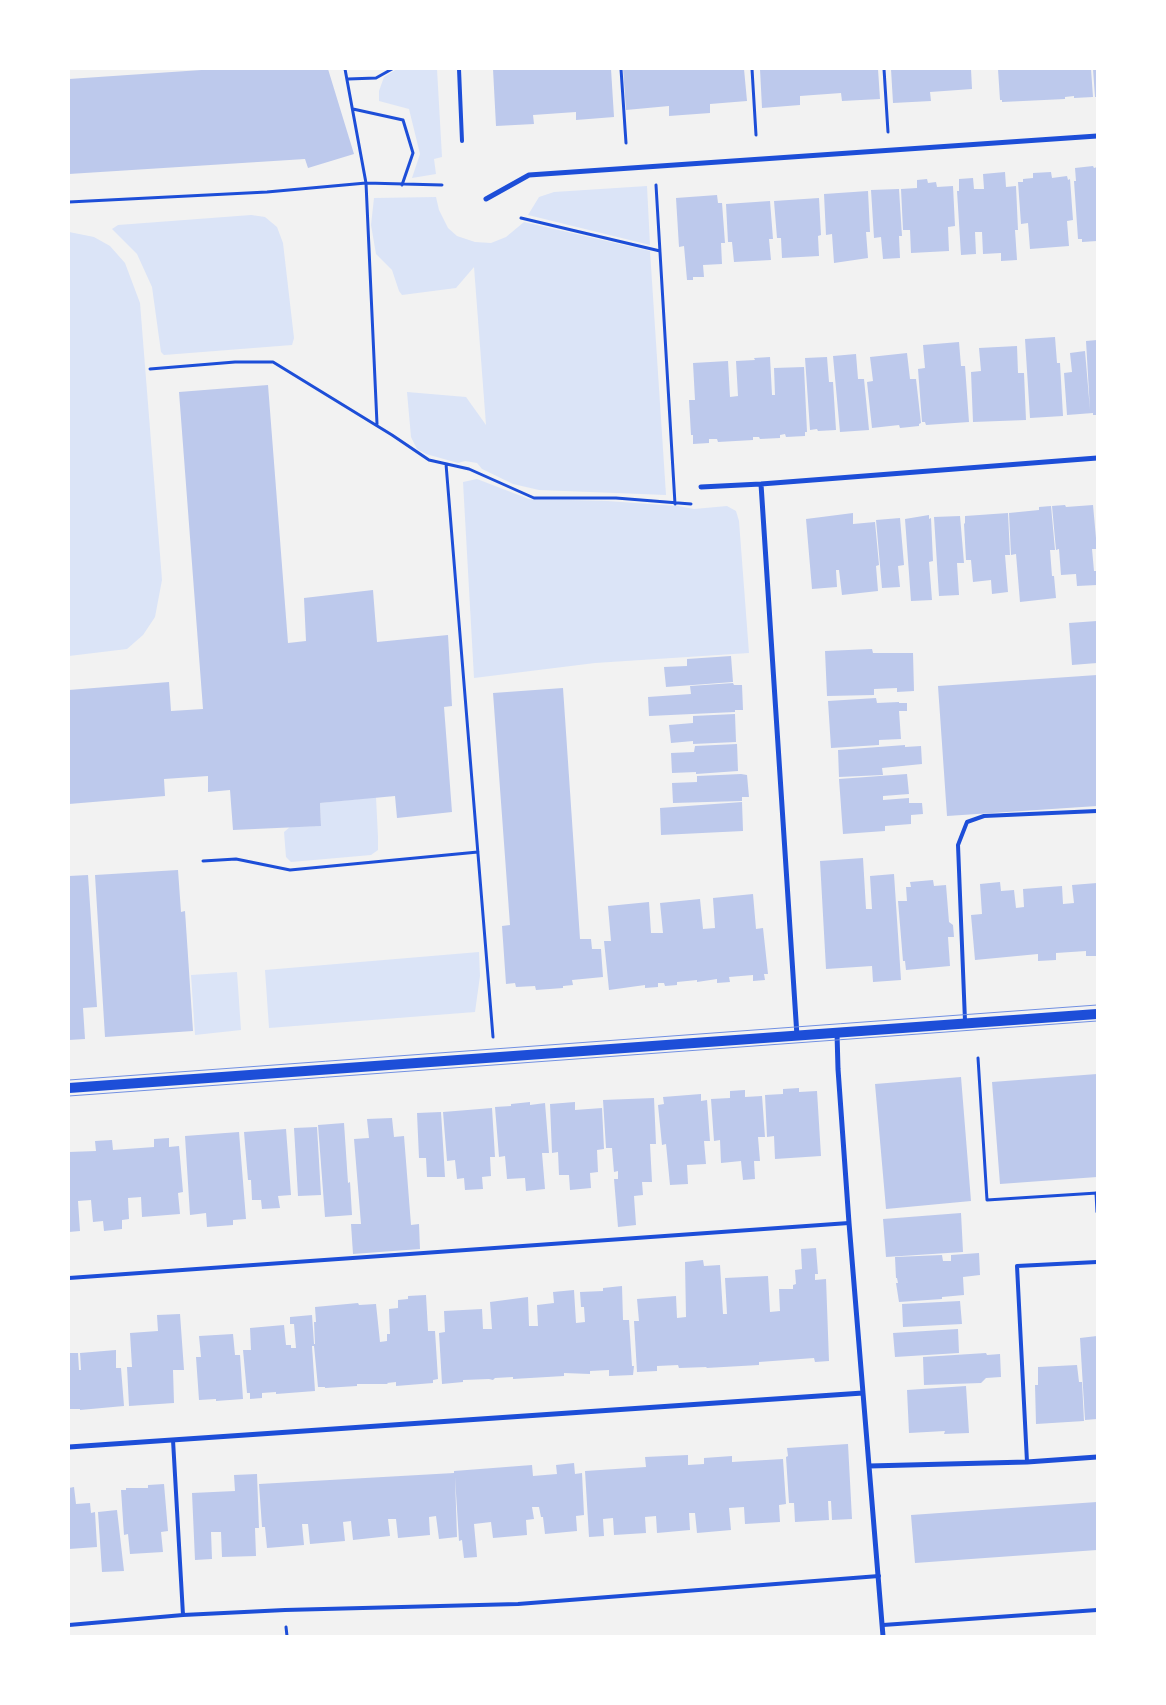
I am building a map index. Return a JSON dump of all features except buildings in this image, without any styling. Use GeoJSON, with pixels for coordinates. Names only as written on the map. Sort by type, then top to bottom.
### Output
{"type":"FeatureCollection","features":[{"type":"Feature","properties":{"kind":"main road"},"geometry":{"type":"LineString","coordinates":[[69,1088],[1097,1014]]}},
{"type":"Feature","properties":{"kind":"street"},"geometry":{"type":"LineString","coordinates":[[486,199],[529,175],[1097,136]]}},
{"type":"Feature","properties":{"kind":"street"},"geometry":{"type":"LineString","coordinates":[[700,487],[1097,458]]}},
{"type":"Feature","properties":{"kind":"street"},"geometry":{"type":"LineString","coordinates":[[761,484],[797,1036]]}},
{"type":"Feature","properties":{"kind":"street"},"geometry":{"type":"LineString","coordinates":[[837,1032],[849,1224],[883,1636]]}},
{"type":"Feature","properties":{"kind":"street"},"geometry":{"type":"LineString","coordinates":[[69,1447],[863,1394]]}},
{"type":"Feature","properties":{"kind":"street"},"geometry":{"type":"LineString","coordinates":[[869,1466],[1027,1462],[1097,1457]]}},
{"type":"Feature","properties":{"kind":"lane"},"geometry":{"type":"LineString","coordinates":[[459,69],[462,142]]}},
{"type":"Feature","properties":{"kind":"lane"},"geometry":{"type":"LineString","coordinates":[[965,1024],[958,845],[967,822],[984,816],[1097,811]]}},
{"type":"Feature","properties":{"kind":"lane"},"geometry":{"type":"LineString","coordinates":[[69,1278],[849,1224]]}},
{"type":"Feature","properties":{"kind":"lane"},"geometry":{"type":"LineString","coordinates":[[1027,1462],[1017,1266],[1097,1262]]}},
{"type":"Feature","properties":{"kind":"lane"},"geometry":{"type":"LineString","coordinates":[[173,1440],[183,1615]]}},
{"type":"Feature","properties":{"kind":"lane"},"geometry":{"type":"LineString","coordinates":[[69,1625],[183,1615],[285,1610],[518,1604],[879,1576]]}},
{"type":"Feature","properties":{"kind":"lane"},"geometry":{"type":"LineString","coordinates":[[883,1625],[1097,1610]]}},
{"type":"Feature","properties":{"kind":"path"},"geometry":{"type":"LineString","coordinates":[[345,69],[366,183],[377,425]]}},
{"type":"Feature","properties":{"kind":"path"},"geometry":{"type":"LineString","coordinates":[[348,79],[376,78],[392,69]]}},
{"type":"Feature","properties":{"kind":"path"},"geometry":{"type":"LineString","coordinates":[[621,69],[626,143]]}},
{"type":"Feature","properties":{"kind":"path"},"geometry":{"type":"LineString","coordinates":[[752,69],[756,135]]}},
{"type":"Feature","properties":{"kind":"path"},"geometry":{"type":"LineString","coordinates":[[884,69],[889,150]]}},
{"type":"Feature","properties":{"kind":"path"},"geometry":{"type":"LineString","coordinates":[[353,109],[403,120],[412,153],[402,185]]}},
{"type":"Feature","properties":{"kind":"path"},"geometry":{"type":"LineString","coordinates":[[655,182],[675,504]]}},
{"type":"Feature","properties":{"kind":"path"},"geometry":{"type":"LineString","coordinates":[[69,202],[267,192],[366,183],[442,185]]}},
{"type":"Feature","properties":{"kind":"path"},"geometry":{"type":"LineString","coordinates":[[521,218],[660,251]]}},
{"type":"Feature","properties":{"kind":"path"},"geometry":{"type":"LineString","coordinates":[[150,369],[235,362],[273,362],[377,425],[429,460],[469,469],[534,498],[616,498],[694,504]]}},
{"type":"Feature","properties":{"kind":"path"},"geometry":{"type":"LineString","coordinates":[[446,464],[496,1058]]}},
{"type":"Feature","properties":{"kind":"path"},"geometry":{"type":"LineString","coordinates":[[203,861],[236,859],[290,870],[478,852]]}},
{"type":"Feature","properties":{"kind":"path"},"geometry":{"type":"LineString","coordinates":[[978,1058],[987,1200],[1097,1193],[1097,1212]]}},
{"type":"Feature","properties":{"kind":"shaded area"},"geometry":{"type":"Polygon","coordinates":[[[397,69],[437,69],[442,157],[434,159],[436,174],[412,178],[420,154],[409,109],[379,101],[379,91],[384,77],[397,69]]]}},
{"type":"Feature","properties":{"kind":"shaded area"},"geometry":{"type":"Polygon","coordinates":[[[647,186],[650,245],[528,215],[539,197],[554,192],[647,186]]]}},
{"type":"Feature","properties":{"kind":"shaded area"},"geometry":{"type":"Polygon","coordinates":[[[436,197],[439,210],[448,228],[457,236],[475,242],[491,243],[506,237],[524,222],[650,251],[666,495],[539,490],[513,484],[482,469],[477,463],[465,461],[458,463],[426,454],[417,449],[411,437],[407,392],[466,397],[486,425],[474,267],[456,288],[402,295],[392,270],[376,254],[371,225],[374,198],[436,197]]]}},
{"type":"Feature","properties":{"kind":"shaded area"},"geometry":{"type":"Polygon","coordinates":[[[251,215],[265,217],[277,227],[283,243],[294,338],[292,345],[164,355],[161,352],[152,287],[137,254],[112,229],[118,225],[251,215]]]}},
{"type":"Feature","properties":{"kind":"shaded area"},"geometry":{"type":"Polygon","coordinates":[[[69,232],[94,237],[110,246],[125,263],[140,303],[162,580],[155,617],[143,635],[127,649],[69,656],[69,232]]]}},
{"type":"Feature","properties":{"kind":"shaded area"},"geometry":{"type":"Polygon","coordinates":[[[477,479],[529,499],[607,501],[678,506],[694,509],[727,506],[736,511],[739,521],[749,653],[595,663],[474,678],[463,482],[477,479]]]}},
{"type":"Feature","properties":{"kind":"shaded area"},"geometry":{"type":"Polygon","coordinates":[[[376,797],[378,850],[371,855],[291,862],[286,857],[284,832],[290,827],[321,826],[320,803],[376,797]]]}},
{"type":"Feature","properties":{"kind":"shaded area"},"geometry":{"type":"Polygon","coordinates":[[[479,952],[480,976],[475,1012],[269,1028],[265,970],[479,952]]]}},
{"type":"Feature","properties":{"kind":"shaded area"},"geometry":{"type":"Polygon","coordinates":[[[237,972],[241,1030],[195,1035],[191,975],[237,972]]]}},
{"type":"Feature","properties":{"kind":"tram line"},"geometry":{"type":"LineString","coordinates":[[69,1080],[1097,1005]]}},
{"type":"Feature","properties":{"kind":"tram line"},"geometry":{"type":"LineString","coordinates":[[69,1096],[1097,1021]]}}]}
